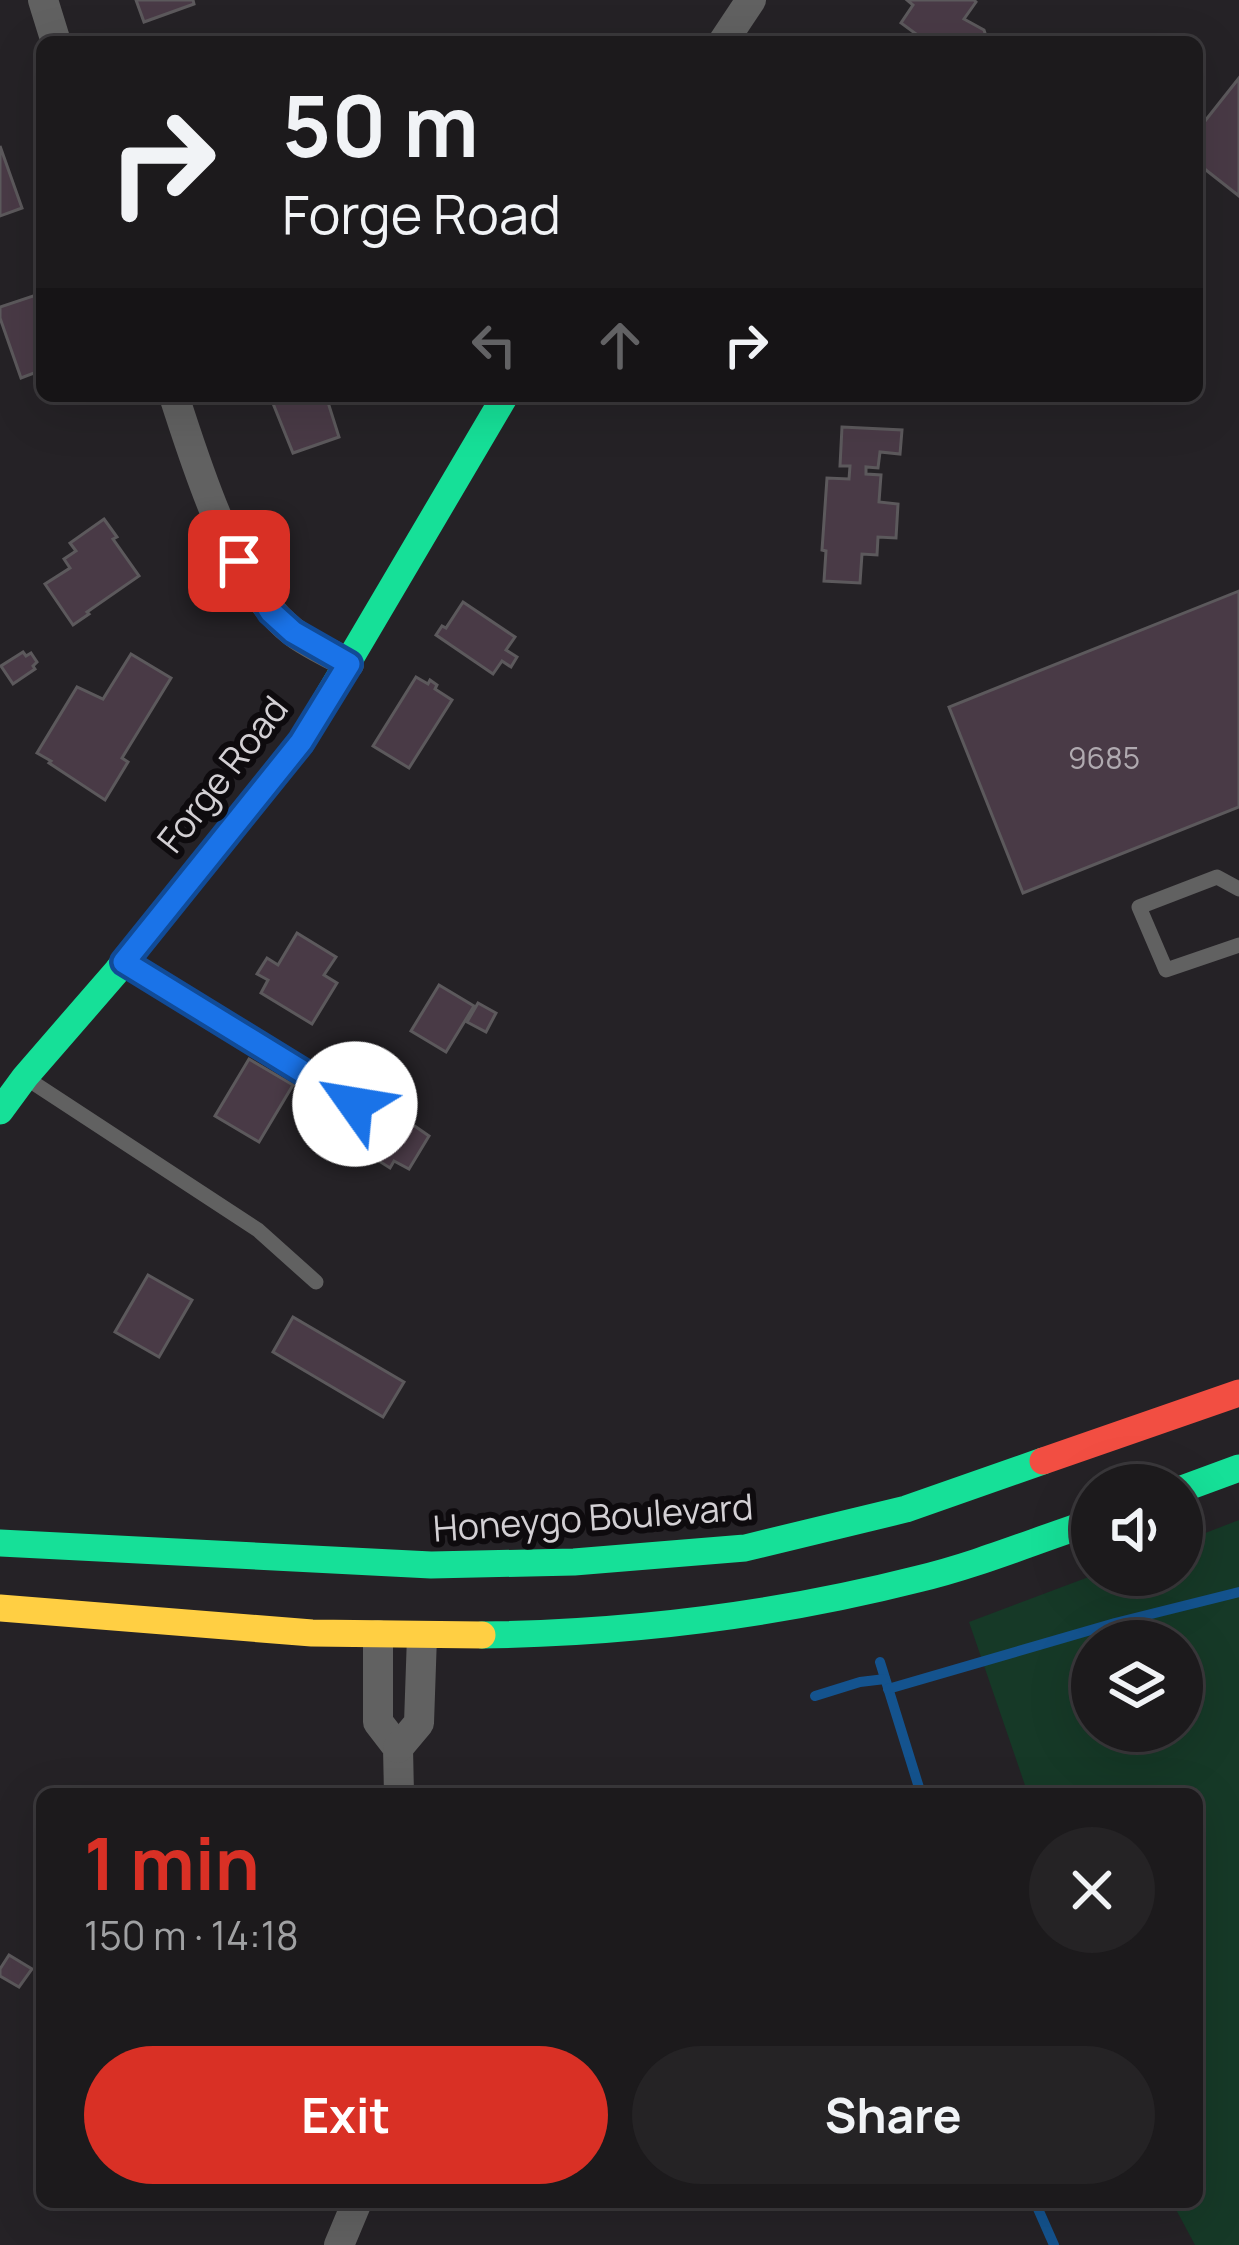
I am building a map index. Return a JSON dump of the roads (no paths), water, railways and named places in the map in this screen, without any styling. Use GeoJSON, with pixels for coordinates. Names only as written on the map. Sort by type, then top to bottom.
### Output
{"type":"FeatureCollection","features":[{"type":"Feature","properties":{"kind":"main road","name":"Forge Road"},"geometry":{"type":"LineString","coordinates":[[0,1112],[301,742],[502,402]]}},
{"type":"Feature","properties":{"kind":"main road","name":"Honeygo Boulevard"},"geometry":{"type":"LineString","coordinates":[[0,1543],[431,1564],[574,1562],[745,1548],[906,1509],[1239,1393]]}},
{"type":"Feature","properties":{"kind":"main road"},"geometry":{"type":"LineString","coordinates":[[1203,1481],[1239,1468]]}},
{"type":"Feature","properties":{"kind":"main road"},"geometry":{"type":"LineString","coordinates":[[0,1609],[312,1633],[551,1634],[728,1618],[920,1579],[1071,1529]]}},
{"type":"Feature","properties":{"kind":"street"},"geometry":{"type":"LineString","coordinates":[[43,0],[54,36]]}},
{"type":"Feature","properties":{"kind":"street"},"geometry":{"type":"LineString","coordinates":[[727,36],[751,0]]}},
{"type":"Feature","properties":{"kind":"street"},"geometry":{"type":"LineString","coordinates":[[175,402],[203,483],[239,561],[271,612],[293,632],[349,664]]}},
{"type":"Feature","properties":{"kind":"street"},"geometry":{"type":"LineString","coordinates":[[378,1635],[378,1722],[398,1748],[399,1788]]}},
{"type":"Feature","properties":{"kind":"street"},"geometry":{"type":"LineString","coordinates":[[398,1748],[419,1723],[422,1636]]}},
{"type":"Feature","properties":{"kind":"street"},"geometry":{"type":"LineString","coordinates":[[339,2245],[354,2208]]}},
{"type":"Feature","properties":{"kind":"lane"},"geometry":{"type":"LineString","coordinates":[[1239,889],[1216,877],[1139,907],[1166,970],[1239,945]]}},
{"type":"Feature","properties":{"kind":"lane"},"geometry":{"type":"LineString","coordinates":[[124,962],[355,1104]]}},
{"type":"Feature","properties":{"kind":"lane"},"geometry":{"type":"LineString","coordinates":[[25,1077],[258,1229],[316,1282]]}},
{"type":"Feature","properties":{"kind":"waterway"},"geometry":{"type":"LineString","coordinates":[[888,1689],[1239,1592]]}},
{"type":"Feature","properties":{"kind":"waterway"},"geometry":{"type":"LineString","coordinates":[[880,1662],[919,1788]]}},
{"type":"Feature","properties":{"kind":"waterway"},"geometry":{"type":"LineString","coordinates":[[815,1696],[885,1679]]}},
{"type":"Feature","properties":{"kind":"waterway"},"geometry":{"type":"LineString","coordinates":[[1038,2208],[1054,2245]]}}]}
